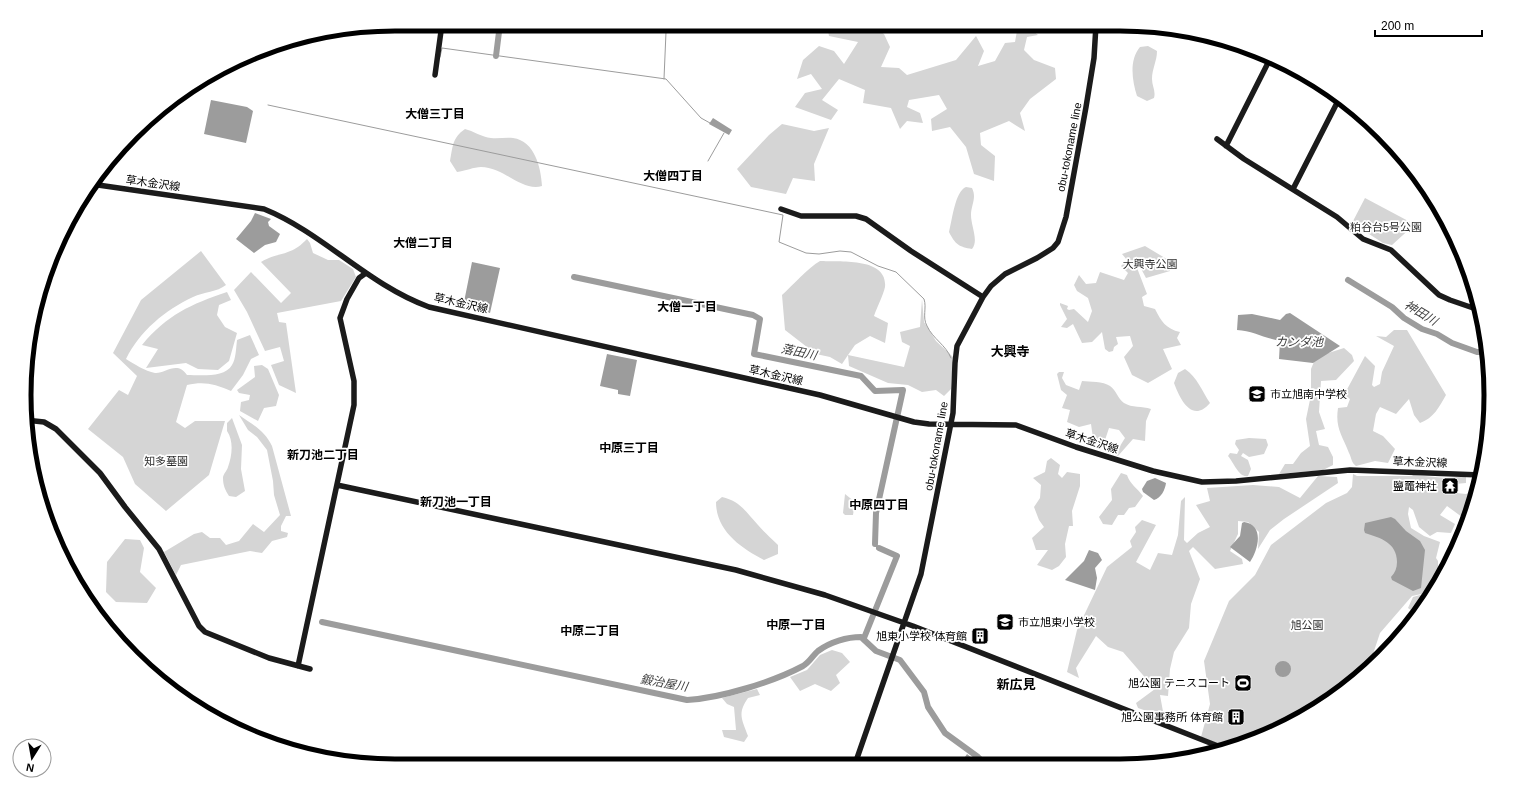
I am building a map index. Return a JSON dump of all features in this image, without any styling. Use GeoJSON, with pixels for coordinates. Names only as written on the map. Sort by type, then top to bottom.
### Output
{"type":"FeatureCollection","features":[{"type":"Feature","properties":{"kind":"street"},"geometry":{"type":"LineString","coordinates":[[435,75],[441,31]]}},
{"type":"Feature","properties":{"kind":"street","name":"obu-tokoname line"},"geometry":{"type":"LineString","coordinates":[[856,759],[921,574],[951,424],[957,346],[983,297],[991,286],[1005,274],[1037,258],[1053,248],[1058,242],[1065,218],[1088,101],[1094,58],[1096,31]]}},
{"type":"Feature","properties":{"kind":"street"},"geometry":{"type":"LineString","coordinates":[[1226,146],[1268,63]]}},
{"type":"Feature","properties":{"kind":"street"},"geometry":{"type":"LineString","coordinates":[[1293,189],[1337,103]]}},
{"type":"Feature","properties":{"kind":"street"},"geometry":{"type":"LineString","coordinates":[[1217,139],[1337,217],[1363,238],[1391,250],[1439,295],[1474,308]]}},
{"type":"Feature","properties":{"kind":"street","name":"草木金沢線"},"geometry":{"type":"LineString","coordinates":[[98,185],[264,209],[286,218],[394,292],[429,307],[820,395],[914,422],[1016,425],[1077,447],[1153,471],[1202,482],[1236,481],[1350,470],[1475,475]]}},
{"type":"Feature","properties":{"kind":"street"},"geometry":{"type":"LineString","coordinates":[[781,209],[801,216],[856,216],[866,219],[911,251],[983,297]]}},
{"type":"Feature","properties":{"kind":"street"},"geometry":{"type":"LineString","coordinates":[[298,666],[354,405],[352,373],[340,318],[347,299],[359,278],[366,273]]}},
{"type":"Feature","properties":{"kind":"street"},"geometry":{"type":"LineString","coordinates":[[32,420],[38,420],[48,424],[100,473],[124,507],[159,549],[199,626],[205,632],[269,658],[310,669]]}},
{"type":"Feature","properties":{"kind":"street"},"geometry":{"type":"LineString","coordinates":[[337,485],[736,570],[846,601],[904,622],[1218,746]]}},
{"type":"Feature","properties":{"kind":"green space"},"geometry":{"type":"Polygon","coordinates":[[[828,31],[880,31],[884,34],[890,47],[881,67],[899,68],[907,75],[956,60],[976,36],[984,51],[978,66],[995,61],[1005,43],[1015,42],[1017,31],[1033,31],[1038,35],[1027,37],[1024,50],[1034,60],[1055,68],[1056,79],[1030,99],[1020,113],[1025,131],[1009,121],[980,133],[981,145],[995,156],[994,181],[974,174],[966,147],[950,127],[932,131],[931,119],[947,109],[939,95],[909,100],[907,107],[920,113],[923,123],[907,121],[900,129],[891,108],[863,103],[865,90],[839,79],[822,100],[838,110],[831,120],[795,107],[805,93],[822,89],[811,74],[797,79],[803,60],[819,46],[834,51],[844,64],[858,42],[829,36],[828,31]]]}},
{"type":"Feature","properties":{"kind":"green space"},"geometry":{"type":"Polygon","coordinates":[[[1148,46],[1157,51],[1152,75],[1155,93],[1154,98],[1147,101],[1137,96],[1132,70],[1134,58],[1140,47],[1148,46]]]}},
{"type":"Feature","properties":{"kind":"green space"},"geometry":{"type":"Polygon","coordinates":[[[782,124],[814,131],[829,128],[814,164],[815,181],[793,178],[786,194],[751,187],[737,169],[769,135],[782,124]]]}},
{"type":"Feature","properties":{"kind":"green space"},"geometry":{"type":"Polygon","coordinates":[[[465,129],[488,137],[513,138],[521,140],[527,144],[532,150],[538,164],[542,186],[527,186],[489,168],[478,167],[457,172],[450,161],[455,139],[465,129]]]}},
{"type":"Feature","properties":{"kind":"green space"},"geometry":{"type":"Polygon","coordinates":[[[966,187],[972,188],[974,195],[971,219],[975,242],[972,249],[958,244],[949,232],[959,194],[966,187]]]}},
{"type":"Feature","properties":{"kind":"green space","name":"粕谷台5号公園"},"geometry":{"type":"Polygon","coordinates":[[[1365,198],[1414,225],[1392,245],[1383,243],[1352,223],[1365,198]]]}},
{"type":"Feature","properties":{"kind":"green space"},"geometry":{"type":"Polygon","coordinates":[[[307,239],[313,253],[328,260],[339,260],[353,269],[356,277],[341,301],[277,313],[279,322],[286,323],[296,393],[279,385],[271,365],[284,361],[280,347],[265,351],[247,312],[234,290],[251,272],[281,303],[291,293],[261,262],[295,249],[307,239]]]}},
{"type":"Feature","properties":{"kind":"green space","name":"大興寺公園"},"geometry":{"type":"Polygon","coordinates":[[[1145,246],[1170,261],[1170,271],[1146,278],[1136,259],[1134,260],[1147,294],[1142,297],[1144,306],[1155,309],[1164,324],[1175,331],[1180,332],[1177,338],[1181,345],[1163,349],[1172,369],[1148,383],[1132,375],[1124,357],[1133,346],[1130,336],[1116,337],[1118,344],[1114,347],[1113,351],[1109,352],[1105,349],[1102,332],[1092,342],[1082,343],[1073,324],[1067,328],[1061,327],[1067,319],[1060,305],[1060,303],[1068,306],[1067,309],[1069,310],[1074,309],[1088,322],[1092,311],[1088,298],[1077,291],[1074,285],[1079,275],[1086,284],[1096,283],[1100,272],[1124,280],[1128,273],[1121,266],[1127,260],[1122,254],[1145,246]]]}},
{"type":"Feature","properties":{"kind":"green space","name":"知多墓園"},"geometry":{"type":"Polygon","coordinates":[[[201,251],[226,285],[219,289],[193,297],[163,315],[138,339],[126,359],[155,373],[179,368],[187,375],[218,374],[229,369],[232,365],[235,357],[237,340],[250,335],[259,355],[251,359],[243,375],[231,391],[209,384],[199,383],[187,385],[176,422],[185,428],[195,421],[225,421],[209,475],[166,511],[135,484],[123,457],[88,429],[119,390],[128,395],[137,376],[113,353],[141,300],[201,251]]]}},
{"type":"Feature","properties":{"kind":"green space"},"geometry":{"type":"Polygon","coordinates":[[[820,261],[861,263],[879,270],[884,277],[885,287],[874,316],[888,323],[885,343],[870,336],[855,345],[842,364],[830,357],[816,354],[785,330],[782,295],[820,261]]]}},
{"type":"Feature","properties":{"kind":"green space"},"geometry":{"type":"Polygon","coordinates":[[[227,292],[231,300],[219,305],[217,315],[225,327],[237,333],[229,361],[218,370],[198,369],[186,363],[146,368],[158,349],[142,345],[151,335],[170,318],[180,312],[202,301],[227,292]]]}},
{"type":"Feature","properties":{"kind":"green space"},"geometry":{"type":"Polygon","coordinates":[[[922,299],[924,322],[936,341],[953,357],[951,389],[944,396],[936,390],[922,392],[908,385],[888,383],[849,366],[848,355],[904,367],[910,346],[902,342],[900,332],[920,327],[922,299]]]}},
{"type":"Feature","properties":{"kind":"green space"},"geometry":{"type":"Polygon","coordinates":[[[1394,330],[1407,330],[1446,395],[1433,415],[1420,423],[1414,415],[1409,399],[1396,414],[1380,407],[1376,414],[1373,431],[1383,436],[1395,449],[1388,463],[1375,461],[1356,466],[1352,462],[1338,426],[1338,408],[1347,407],[1350,399],[1344,395],[1365,356],[1375,366],[1372,385],[1374,387],[1380,384],[1382,372],[1394,346],[1376,336],[1386,337],[1394,330]]]}},
{"type":"Feature","properties":{"kind":"green space"},"geometry":{"type":"Polygon","coordinates":[[[1344,348],[1352,355],[1354,361],[1336,380],[1321,381],[1319,412],[1325,429],[1316,431],[1319,445],[1328,447],[1333,457],[1333,465],[1323,470],[1279,474],[1285,464],[1293,464],[1301,453],[1310,446],[1306,419],[1311,395],[1311,369],[1316,357],[1344,348]]]}},
{"type":"Feature","properties":{"kind":"green space"},"geometry":{"type":"Polygon","coordinates":[[[262,365],[268,369],[279,395],[276,406],[264,408],[258,421],[240,411],[241,402],[249,400],[250,395],[239,393],[237,390],[255,377],[254,366],[262,365]]]}},
{"type":"Feature","properties":{"kind":"green space"},"geometry":{"type":"Polygon","coordinates":[[[1185,369],[1196,380],[1210,403],[1204,409],[1198,411],[1192,410],[1183,402],[1180,396],[1174,383],[1178,373],[1185,369]]]}},
{"type":"Feature","properties":{"kind":"green space"},"geometry":{"type":"Polygon","coordinates":[[[1059,372],[1064,372],[1062,378],[1066,385],[1079,390],[1082,381],[1104,383],[1112,388],[1124,403],[1130,406],[1151,409],[1146,421],[1145,441],[1133,439],[1118,456],[1115,454],[1125,438],[1119,430],[1109,428],[1105,440],[1093,438],[1091,424],[1079,427],[1067,422],[1070,410],[1062,408],[1067,395],[1061,390],[1057,374],[1059,372]]]}},
{"type":"Feature","properties":{"kind":"green space"},"geometry":{"type":"Polygon","coordinates":[[[239,415],[262,432],[272,446],[291,516],[286,516],[281,526],[281,531],[288,533],[287,537],[272,541],[262,553],[250,551],[181,565],[176,575],[164,552],[194,534],[202,532],[210,538],[220,538],[226,545],[239,541],[253,524],[264,532],[280,515],[274,495],[267,450],[257,437],[248,430],[239,415]]]}},
{"type":"Feature","properties":{"kind":"green space"},"geometry":{"type":"Polygon","coordinates":[[[232,418],[242,445],[241,469],[245,491],[236,497],[229,496],[224,487],[223,481],[231,453],[231,439],[227,431],[227,423],[232,418]]]}},
{"type":"Feature","properties":{"kind":"green space"},"geometry":{"type":"Polygon","coordinates":[[[1249,438],[1266,439],[1268,445],[1264,454],[1249,457],[1243,453],[1241,456],[1248,460],[1251,469],[1248,476],[1245,476],[1239,472],[1228,456],[1230,453],[1237,454],[1239,450],[1235,444],[1236,440],[1249,438]]]}},
{"type":"Feature","properties":{"kind":"green space"},"geometry":{"type":"Polygon","coordinates":[[[1051,458],[1060,465],[1058,474],[1062,478],[1067,472],[1080,474],[1080,486],[1072,511],[1073,526],[1069,526],[1065,544],[1066,557],[1059,566],[1052,570],[1037,565],[1048,550],[1036,550],[1032,538],[1044,527],[1039,520],[1034,507],[1040,498],[1041,485],[1033,478],[1045,472],[1047,461],[1051,458]]]}},
{"type":"Feature","properties":{"kind":"green space"},"geometry":{"type":"Polygon","coordinates":[[[1121,473],[1127,475],[1143,496],[1135,507],[1129,508],[1124,515],[1118,515],[1112,525],[1103,524],[1099,517],[1112,500],[1111,489],[1121,473]]]}},
{"type":"Feature","properties":{"kind":"green space","name":"旭公園"},"geometry":{"type":"Polygon","coordinates":[[[1353,474],[1357,476],[1413,475],[1446,478],[1466,476],[1466,483],[1455,484],[1456,493],[1466,494],[1471,492],[1462,517],[1447,506],[1440,515],[1455,524],[1451,533],[1437,532],[1430,536],[1419,527],[1413,510],[1409,507],[1408,514],[1411,528],[1424,536],[1440,542],[1436,558],[1439,569],[1425,593],[1412,596],[1380,633],[1372,657],[1360,669],[1322,698],[1281,721],[1259,731],[1221,745],[1201,737],[1210,704],[1204,661],[1229,601],[1255,575],[1271,545],[1326,503],[1347,493],[1352,487],[1353,474]]]}},
{"type":"Feature","properties":{"kind":"green space"},"geometry":{"type":"Polygon","coordinates":[[[1318,476],[1337,477],[1338,483],[1270,530],[1258,549],[1259,532],[1248,522],[1238,521],[1238,534],[1230,551],[1242,559],[1243,564],[1215,569],[1193,547],[1189,551],[1200,579],[1191,604],[1189,628],[1174,652],[1170,669],[1168,696],[1160,695],[1164,717],[1138,708],[1136,703],[1155,689],[1123,652],[1108,647],[1096,636],[1076,668],[1079,678],[1067,672],[1077,630],[1107,567],[1132,547],[1130,541],[1136,532],[1135,527],[1142,520],[1156,525],[1136,562],[1150,570],[1158,553],[1172,555],[1178,535],[1181,501],[1185,497],[1184,540],[1187,543],[1198,533],[1210,527],[1196,505],[1210,501],[1207,488],[1253,485],[1279,487],[1300,498],[1318,476]]]}},
{"type":"Feature","properties":{"kind":"green space"},"geometry":{"type":"Polygon","coordinates":[[[845,494],[855,502],[853,515],[845,515],[843,513],[845,494]]]}},
{"type":"Feature","properties":{"kind":"green space"},"geometry":{"type":"Polygon","coordinates":[[[722,497],[734,501],[746,511],[778,545],[778,554],[764,560],[747,550],[731,537],[720,522],[717,512],[716,502],[722,497]]]}},
{"type":"Feature","properties":{"kind":"green space"},"geometry":{"type":"Polygon","coordinates":[[[125,539],[140,540],[144,548],[140,572],[156,588],[147,603],[116,602],[106,592],[107,562],[125,539]]]}},
{"type":"Feature","properties":{"kind":"green space","name":"旭公園"},"geometry":{"type":"Polygon","coordinates":[[[1425,594],[1413,612],[1408,608],[1413,597],[1425,594]]]}},
{"type":"Feature","properties":{"kind":"green space"},"geometry":{"type":"Polygon","coordinates":[[[832,650],[842,653],[850,662],[836,675],[840,683],[831,691],[815,684],[800,691],[790,677],[807,670],[820,655],[832,650]]]}},
{"type":"Feature","properties":{"kind":"green space"},"geometry":{"type":"Polygon","coordinates":[[[757,689],[760,695],[748,698],[743,708],[742,721],[748,736],[744,742],[724,737],[722,730],[736,730],[734,707],[727,704],[722,698],[757,689]]]}},
{"type":"Feature","properties":{"kind":"water"},"geometry":{"type":"Polygon","coordinates":[[[211,100],[247,107],[253,111],[246,143],[204,134],[211,100]]]}},
{"type":"Feature","properties":{"kind":"water"},"geometry":{"type":"Polygon","coordinates":[[[713,118],[732,130],[729,135],[709,124],[713,118]]]}},
{"type":"Feature","properties":{"kind":"water"},"geometry":{"type":"Polygon","coordinates":[[[255,213],[271,219],[268,222],[269,226],[280,234],[276,242],[265,245],[254,253],[236,239],[251,221],[255,213]]]}},
{"type":"Feature","properties":{"kind":"water"},"geometry":{"type":"Polygon","coordinates":[[[472,262],[500,268],[490,313],[463,307],[472,262]]]}},
{"type":"Feature","properties":{"kind":"water","name":"カンダ池"},"geometry":{"type":"Polygon","coordinates":[[[1290,313],[1340,346],[1313,363],[1279,359],[1280,341],[1237,330],[1238,315],[1252,314],[1280,320],[1286,314],[1290,313]]]}},
{"type":"Feature","properties":{"kind":"water"},"geometry":{"type":"Polygon","coordinates":[[[607,354],[637,360],[630,396],[618,394],[618,390],[600,386],[607,354]]]}},
{"type":"Feature","properties":{"kind":"water"},"geometry":{"type":"Polygon","coordinates":[[[1155,478],[1166,483],[1162,493],[1154,500],[1143,492],[1142,489],[1147,481],[1155,478]]]}},
{"type":"Feature","properties":{"kind":"water"},"geometry":{"type":"Polygon","coordinates":[[[1391,517],[1395,519],[1406,531],[1420,541],[1425,550],[1421,588],[1413,591],[1392,580],[1391,577],[1396,570],[1397,562],[1394,550],[1391,546],[1382,539],[1365,533],[1364,530],[1365,523],[1391,517]]]}},
{"type":"Feature","properties":{"kind":"water"},"geometry":{"type":"Polygon","coordinates":[[[1244,522],[1251,524],[1255,528],[1258,539],[1250,562],[1230,547],[1240,536],[1242,523],[1244,522]]]}},
{"type":"Feature","properties":{"kind":"water"},"geometry":{"type":"Polygon","coordinates":[[[1089,550],[1098,553],[1102,560],[1095,568],[1097,578],[1095,590],[1065,580],[1084,561],[1089,550]]]}},
{"type":"Feature","properties":{"kind":"water"},"geometry":{"type":"Polygon","coordinates":[[[1283,661],[1289,663],[1291,669],[1289,675],[1283,677],[1277,675],[1275,669],[1277,663],[1283,661]]]}},
{"type":"Feature","properties":{"kind":"water"},"geometry":{"type":"Polygon","coordinates":[[[967,754],[973,759],[964,759],[967,754]]]}},
{"type":"Feature","properties":{"kind":"waterway"},"geometry":{"type":"LineString","coordinates":[[496,56],[499,31]]}},
{"type":"Feature","properties":{"kind":"waterway"},"geometry":{"type":"LineString","coordinates":[[664,79],[666,31]]}},
{"type":"Feature","properties":{"kind":"waterway"},"geometry":{"type":"LineString","coordinates":[[440,57],[442,48],[666,79],[701,118],[710,123]]}},
{"type":"Feature","properties":{"kind":"waterway"},"geometry":{"type":"LineString","coordinates":[[268,105],[783,215],[779,242],[806,253],[819,254],[840,251],[851,252],[878,266],[896,272],[924,299],[925,319],[927,326],[946,349],[951,358]]}},
{"type":"Feature","properties":{"kind":"waterway"},"geometry":{"type":"LineString","coordinates":[[708,161],[724,133]]}},
{"type":"Feature","properties":{"kind":"waterway","name":"落田川"},"geometry":{"type":"LineString","coordinates":[[574,277],[753,315],[760,319],[754,354],[861,376],[875,391],[903,390],[876,513],[875,544]]}},
{"type":"Feature","properties":{"kind":"waterway","name":"神田川"},"geometry":{"type":"LineString","coordinates":[[1348,280],[1392,307],[1404,318],[1422,329],[1437,334],[1452,343],[1477,352],[1481,352]]}},
{"type":"Feature","properties":{"kind":"waterway","name":"落田川"},"geometry":{"type":"LineString","coordinates":[[864,638],[897,556],[879,548]]}},
{"type":"Feature","properties":{"kind":"waterway","name":"鍛治屋川"},"geometry":{"type":"LineString","coordinates":[[322,622],[687,700],[701,699],[731,693],[777,678],[808,663],[818,651],[828,645],[844,639],[861,637],[876,651],[900,660],[924,692],[928,707],[945,733],[980,759]]}},
{"type":"Feature","properties":{"kind":"place","name":"市立旭南中学校"},"geometry":{"type":"Point","coordinates":[1257,394]}},
{"type":"Feature","properties":{"kind":"place","name":"鹽竈神社"},"geometry":{"type":"Point","coordinates":[1450,486]}},
{"type":"Feature","properties":{"kind":"place","name":"市立旭東小学校"},"geometry":{"type":"Point","coordinates":[1005,622]}},
{"type":"Feature","properties":{"kind":"place","name":"旭東小学校 体育館"},"geometry":{"type":"Point","coordinates":[980,636]}},
{"type":"Feature","properties":{"kind":"place","name":"旭公園 テニスコート"},"geometry":{"type":"Point","coordinates":[1243,683]}},
{"type":"Feature","properties":{"kind":"place","name":"旭公園事務所 体育館"},"geometry":{"type":"Point","coordinates":[1236,717]}},
{"type":"Feature","properties":{"kind":"district","name":"大僧三丁目"},"geometry":{"type":"Point","coordinates":[435,114]}},
{"type":"Feature","properties":{"kind":"district","name":"大僧四丁目"},"geometry":{"type":"Point","coordinates":[673,176]}},
{"type":"Feature","properties":{"kind":"district","name":"大僧二丁目"},"geometry":{"type":"Point","coordinates":[423,243]}},
{"type":"Feature","properties":{"kind":"district","name":"大僧一丁目"},"geometry":{"type":"Point","coordinates":[687,307]}},
{"type":"Feature","properties":{"kind":"district","name":"大興寺"},"geometry":{"type":"Point","coordinates":[1010,351]}},
{"type":"Feature","properties":{"kind":"district","name":"中原三丁目"},"geometry":{"type":"Point","coordinates":[629,448]}},
{"type":"Feature","properties":{"kind":"district","name":"新刀池二丁目"},"geometry":{"type":"Point","coordinates":[323,455]}},
{"type":"Feature","properties":{"kind":"district","name":"新刀池一丁目"},"geometry":{"type":"Point","coordinates":[456,502]}},
{"type":"Feature","properties":{"kind":"district","name":"中原四丁目"},"geometry":{"type":"Point","coordinates":[879,505]}},
{"type":"Feature","properties":{"kind":"district","name":"中原一丁目"},"geometry":{"type":"Point","coordinates":[796,625]}},
{"type":"Feature","properties":{"kind":"district","name":"中原二丁目"},"geometry":{"type":"Point","coordinates":[590,631]}},
{"type":"Feature","properties":{"kind":"district","name":"新広見"},"geometry":{"type":"Point","coordinates":[1016,684]}}]}
